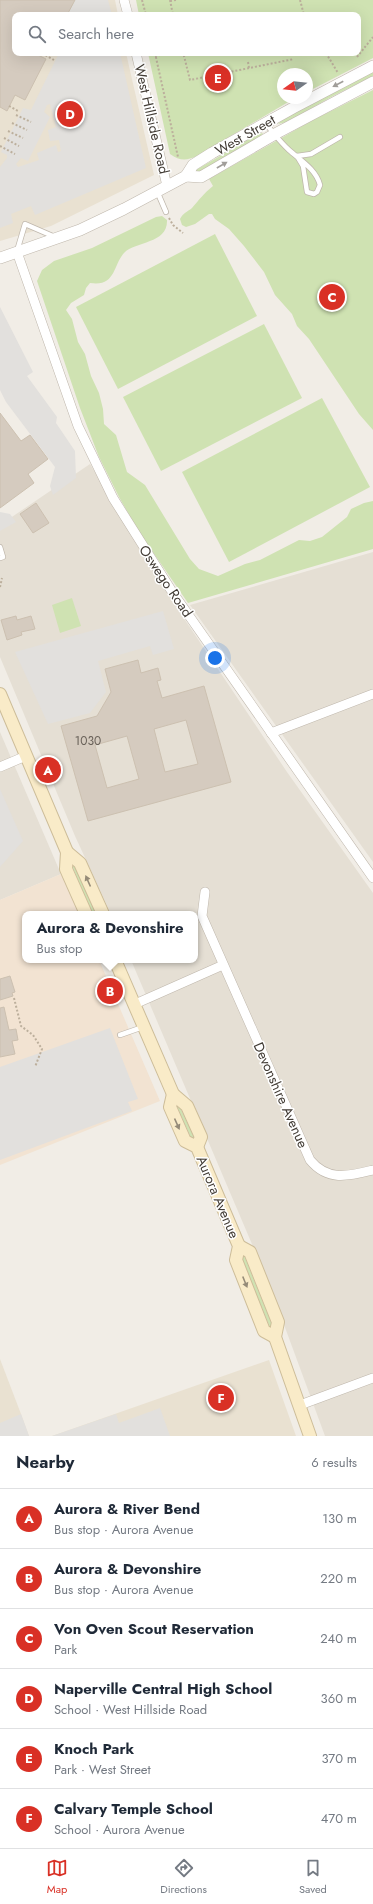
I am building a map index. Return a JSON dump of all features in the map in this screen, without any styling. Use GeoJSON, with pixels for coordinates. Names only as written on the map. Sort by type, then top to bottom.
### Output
{"type":"FeatureCollection","features":[{"type":"Feature","properties":{"kind":"main road"},"geometry":{"type":"LineString","coordinates":[[0,694],[67,852],[66,869],[85,911]]}},
{"type":"Feature","properties":{"kind":"main road"},"geometry":{"type":"LineString","coordinates":[[67,852],[80,863],[102,911]]}},
{"type":"Feature","properties":{"kind":"main road","name":"Aurora Avenue"},"geometry":{"type":"LineString","coordinates":[[117,963],[173,1094],[187,1106],[201,1137],[197,1147]]}},
{"type":"Feature","properties":{"kind":"main road","name":"Aurora Avenue"},"geometry":{"type":"LineString","coordinates":[[173,1094],[170,1107],[185,1140],[197,1147],[239,1246],[236,1260],[264,1331],[275,1337],[310,1436]]}},
{"type":"Feature","properties":{"kind":"street"},"geometry":{"type":"LineString","coordinates":[[124,0],[127,12]]}},
{"type":"Feature","properties":{"kind":"street","name":"West Hillside Road"},"geometry":{"type":"LineString","coordinates":[[137,56],[162,189]]}},
{"type":"Feature","properties":{"kind":"street","name":"West Street"},"geometry":{"type":"LineString","coordinates":[[0,258],[100,221],[186,176],[193,165],[343,81],[373,66]]}},
{"type":"Feature","properties":{"kind":"street","name":"West Street"},"geometry":{"type":"LineString","coordinates":[[186,176],[201,177],[275,134],[373,82]]}},
{"type":"Feature","properties":{"kind":"street","name":"Oswego Road"},"geometry":{"type":"LineString","coordinates":[[17,252],[78,426],[113,498],[162,577],[373,878]]}},
{"type":"Feature","properties":{"kind":"street"},"geometry":{"type":"LineString","coordinates":[[272,733],[373,694]]}},
{"type":"Feature","properties":{"kind":"street"},"geometry":{"type":"LineString","coordinates":[[0,767],[26,756]]}},
{"type":"Feature","properties":{"kind":"street","name":"Devonshire Avenue"},"geometry":{"type":"LineString","coordinates":[[205,892],[202,916],[310,1160],[323,1172],[334,1176],[350,1176],[373,1170]]}},
{"type":"Feature","properties":{"kind":"street"},"geometry":{"type":"LineString","coordinates":[[134,1004],[224,965]]}},
{"type":"Feature","properties":{"kind":"street"},"geometry":{"type":"LineString","coordinates":[[300,1405],[373,1378]]}},
{"type":"Feature","properties":{"kind":"lane"},"geometry":{"type":"LineString","coordinates":[[266,124],[297,156],[319,180],[319,189],[314,194],[307,192],[303,166],[297,156]]}},
{"type":"Feature","properties":{"kind":"lane"},"geometry":{"type":"LineString","coordinates":[[297,156],[311,154],[340,136]]}},
{"type":"Feature","properties":{"kind":"lane"},"geometry":{"type":"LineString","coordinates":[[162,189],[166,212]]}},
{"type":"Feature","properties":{"kind":"lane"},"geometry":{"type":"LineString","coordinates":[[17,252],[25,224],[57,238]]}},
{"type":"Feature","properties":{"kind":"lane"},"geometry":{"type":"LineString","coordinates":[[0,547],[3,557],[0,558]]}},
{"type":"Feature","properties":{"kind":"lane"},"geometry":{"type":"LineString","coordinates":[[120,1035],[144,1026]]}},
{"type":"Feature","properties":{"kind":"path"},"geometry":{"type":"LineString","coordinates":[[142,0],[145,12]]}},
{"type":"Feature","properties":{"kind":"path"},"geometry":{"type":"LineString","coordinates":[[172,12],[170,1],[176,0]]}},
{"type":"Feature","properties":{"kind":"path"},"geometry":{"type":"LineString","coordinates":[[300,0],[303,12]]}},
{"type":"Feature","properties":{"kind":"path"},"geometry":{"type":"LineString","coordinates":[[361,52],[373,37]]}},
{"type":"Feature","properties":{"kind":"path"},"geometry":{"type":"LineString","coordinates":[[47,56],[54,60]]}},
{"type":"Feature","properties":{"kind":"path"},"geometry":{"type":"LineString","coordinates":[[155,56],[178,157]]}},
{"type":"Feature","properties":{"kind":"path"},"geometry":{"type":"LineString","coordinates":[[184,56],[190,80],[294,59]]}},
{"type":"Feature","properties":{"kind":"path"},"geometry":{"type":"LineString","coordinates":[[328,56],[343,81]]}},
{"type":"Feature","properties":{"kind":"path"},"geometry":{"type":"LineString","coordinates":[[248,62],[249,68]]}},
{"type":"Feature","properties":{"kind":"path"},"geometry":{"type":"LineString","coordinates":[[9,106],[18,111]]}},
{"type":"Feature","properties":{"kind":"path"},"geometry":{"type":"LineString","coordinates":[[16,115],[32,122]]}},
{"type":"Feature","properties":{"kind":"path"},"geometry":{"type":"LineString","coordinates":[[12,123],[27,130]]}},
{"type":"Feature","properties":{"kind":"path"},"geometry":{"type":"LineString","coordinates":[[8,130],[24,138]]}},
{"type":"Feature","properties":{"kind":"path"},"geometry":{"type":"LineString","coordinates":[[4,138],[19,146]]}},
{"type":"Feature","properties":{"kind":"path"},"geometry":{"type":"LineString","coordinates":[[0,146],[15,154]]}},
{"type":"Feature","properties":{"kind":"path"},"geometry":{"type":"LineString","coordinates":[[166,212],[173,225],[183,233]]}},
{"type":"Feature","properties":{"kind":"path"},"geometry":{"type":"LineString","coordinates":[[0,587],[2,578]]}},
{"type":"Feature","properties":{"kind":"path"},"geometry":{"type":"LineString","coordinates":[[14,998],[21,1026],[36,1039],[42,1049],[35,1067]]}},
{"type":"Feature","properties":{"kind":"shaded area"},"geometry":{"type":"Polygon","coordinates":[[[0,0],[115,0],[117,12],[12,12],[12,56],[127,56],[154,175],[51,226],[0,241],[0,0]]]}},
{"type":"Feature","properties":{"kind":"shaded area"},"geometry":{"type":"Polygon","coordinates":[[[75,0],[108,0],[111,12],[69,12],[75,0]]]}},
{"type":"Feature","properties":{"kind":"shaded area"},"geometry":{"type":"Polygon","coordinates":[[[58,56],[121,56],[146,168],[35,215],[31,206],[11,214],[13,223],[0,228],[0,167],[7,158],[7,155],[1,152],[23,108],[31,110],[58,56]],[[50,104],[47,105],[44,112],[50,117],[28,161],[21,158],[16,164],[18,167],[39,160],[37,153],[56,145],[58,152],[61,151],[59,140],[50,141],[48,130],[56,127],[50,104]]]}},
{"type":"Feature","properties":{"kind":"shaded area"},"geometry":{"type":"Polygon","coordinates":[[[0,307],[33,372],[27,376],[57,417],[56,423],[75,451],[76,478],[53,495],[50,486],[55,467],[6,402],[0,390],[0,307]]]}},
{"type":"Feature","properties":{"kind":"shaded area"},"geometry":{"type":"Polygon","coordinates":[[[90,464],[177,608],[287,772],[373,893],[373,1436],[325,1436],[269,1284],[132,963],[198,963],[198,911],[110,911],[75,836],[0,657],[0,525],[90,464]]]}},
{"type":"Feature","properties":{"kind":"shaded area"},"geometry":{"type":"Polygon","coordinates":[[[0,512],[10,514],[16,522],[0,531],[0,512]]]}},
{"type":"Feature","properties":{"kind":"shaded area"},"geometry":{"type":"Polygon","coordinates":[[[373,552],[373,862],[190,605],[373,552]]]}},
{"type":"Feature","properties":{"kind":"shaded area"},"geometry":{"type":"Polygon","coordinates":[[[163,611],[174,649],[153,655],[150,646],[98,661],[106,692],[90,713],[48,724],[15,652],[163,611]]]}},
{"type":"Feature","properties":{"kind":"shaded area"},"geometry":{"type":"Polygon","coordinates":[[[0,732],[61,874],[0,900],[0,732]]]}},
{"type":"Feature","properties":{"kind":"shaded area"},"geometry":{"type":"Polygon","coordinates":[[[0,789],[23,841],[0,867],[0,789]]]}},
{"type":"Feature","properties":{"kind":"shaded area"},"geometry":{"type":"Polygon","coordinates":[[[61,874],[78,911],[22,911],[22,963],[100,963],[160,1101],[0,1165],[0,900],[61,874]]]}},
{"type":"Feature","properties":{"kind":"shaded area"},"geometry":{"type":"Polygon","coordinates":[[[110,1028],[138,1099],[128,1102],[132,1111],[0,1160],[0,1067],[110,1028]]]}},
{"type":"Feature","properties":{"kind":"shaded area"},"geometry":{"type":"Polygon","coordinates":[[[0,1359],[21,1414],[29,1436],[0,1436],[0,1359]]]}},
{"type":"Feature","properties":{"kind":"shaded area"},"geometry":{"type":"Polygon","coordinates":[[[269,1360],[296,1436],[52,1436],[269,1360]]]}},
{"type":"Feature","properties":{"kind":"shaded area"},"geometry":{"type":"Polygon","coordinates":[[[160,1408],[170,1436],[52,1436],[116,1414],[119,1423],[160,1408]]]}},
{"type":"Feature","properties":{"kind":"shaded area"},"geometry":{"type":"Polygon","coordinates":[[[21,1414],[29,1436],[0,1436],[0,1423],[21,1414]]]}},
{"type":"Feature","properties":{"kind":"green space"},"geometry":{"type":"Polygon","coordinates":[[[136,0],[373,0],[373,58],[313,89],[313,68],[277,68],[277,104],[285,104],[197,156],[190,159],[180,159],[170,154],[149,56],[361,56],[361,12],[138,12],[136,0]]]}},
{"type":"Feature","properties":{"kind":"green space"},"geometry":{"type":"Polygon","coordinates":[[[373,71],[373,76],[333,96],[287,122],[278,124],[282,120],[373,71]]]}},
{"type":"Feature","properties":{"kind":"green space"},"geometry":{"type":"Polygon","coordinates":[[[373,90],[373,430],[359,414],[309,339],[297,326],[292,314],[275,295],[264,272],[229,229],[215,219],[212,214],[209,214],[195,224],[186,227],[182,225],[180,219],[213,186],[209,179],[313,120],[373,90]]]}},
{"type":"Feature","properties":{"kind":"green space"},"geometry":{"type":"Polygon","coordinates":[[[263,133],[261,136],[200,172],[194,171],[258,134],[263,133]]]}},
{"type":"Feature","properties":{"kind":"green space"},"geometry":{"type":"Polygon","coordinates":[[[162,216],[167,220],[166,228],[162,234],[157,238],[129,249],[120,258],[113,274],[105,282],[90,283],[86,288],[84,295],[71,303],[66,310],[72,319],[78,342],[85,354],[91,376],[99,393],[103,409],[104,424],[116,435],[127,472],[145,485],[190,559],[199,569],[218,576],[245,564],[260,560],[299,540],[310,541],[322,537],[347,517],[351,509],[373,501],[373,549],[188,603],[139,532],[99,457],[80,408],[37,281],[42,270],[54,261],[92,248],[156,217],[162,216]]]}},
{"type":"Feature","properties":{"kind":"green space"},"geometry":{"type":"Polygon","coordinates":[[[215,234],[257,316],[118,389],[76,307],[215,234]]]}},
{"type":"Feature","properties":{"kind":"green space"},"geometry":{"type":"Polygon","coordinates":[[[264,324],[302,398],[161,471],[123,397],[264,324]]]}},
{"type":"Feature","properties":{"kind":"green space"},"geometry":{"type":"Polygon","coordinates":[[[322,398],[370,487],[229,562],[182,472],[322,398]]]}},
{"type":"Feature","properties":{"kind":"green space"},"geometry":{"type":"Polygon","coordinates":[[[72,598],[81,626],[60,633],[52,605],[72,598]]]}},
{"type":"Feature","properties":{"kind":"green space"},"geometry":{"type":"Polygon","coordinates":[[[71,863],[73,863],[76,869],[95,911],[91,911],[71,863]]]}},
{"type":"Feature","properties":{"kind":"green space"},"geometry":{"type":"Polygon","coordinates":[[[176,1099],[195,1139],[192,1140],[174,1100],[176,1099]]]}},
{"type":"Feature","properties":{"kind":"green space"},"geometry":{"type":"Polygon","coordinates":[[[244,1255],[273,1327],[270,1328],[241,1256],[244,1255]]]}},
{"type":"Feature","properties":{"kind":"building"},"geometry":{"type":"Polygon","coordinates":[[[0,0],[75,0],[69,12],[12,12],[12,56],[40,56],[46,59],[25,100],[15,95],[7,111],[0,107],[0,0]]]}},
{"type":"Feature","properties":{"kind":"building"},"geometry":{"type":"Polygon","coordinates":[[[326,294],[331,303],[323,308],[317,299],[326,294]]]}},
{"type":"Feature","properties":{"kind":"building"},"geometry":{"type":"Polygon","coordinates":[[[0,413],[21,441],[30,435],[48,459],[28,474],[34,483],[0,508],[0,413]]]}},
{"type":"Feature","properties":{"kind":"building"},"geometry":{"type":"Polygon","coordinates":[[[36,503],[49,523],[33,533],[20,514],[36,503]]]}},
{"type":"Feature","properties":{"kind":"building"},"geometry":{"type":"Polygon","coordinates":[[[16,616],[17,620],[31,616],[35,629],[21,632],[22,635],[7,640],[1,620],[16,616]]]}},
{"type":"Feature","properties":{"kind":"building"},"geometry":{"type":"Polygon","coordinates":[[[138,660],[141,673],[158,668],[161,680],[157,681],[162,698],[204,686],[231,782],[88,821],[61,726],[97,716],[111,692],[105,669],[138,660]],[[186,720],[154,729],[165,772],[198,764],[186,720]],[[127,736],[95,745],[107,788],[139,779],[127,736]]]}},
{"type":"Feature","properties":{"kind":"building"},"geometry":{"type":"Polygon","coordinates":[[[10,976],[15,992],[12,993],[13,996],[0,1000],[0,979],[10,976]]]}},
{"type":"Feature","properties":{"kind":"building"},"geometry":{"type":"Polygon","coordinates":[[[4,1007],[9,1030],[16,1029],[18,1040],[12,1041],[15,1054],[0,1057],[0,1008],[4,1007]]]}},
{"type":"Feature","properties":{"kind":"place","name":"Knoch Park"},"geometry":{"type":"Point","coordinates":[218,78]}},
{"type":"Feature","properties":{"kind":"place","name":"Naperville Central High School"},"geometry":{"type":"Point","coordinates":[70,114]}},
{"type":"Feature","properties":{"kind":"place","name":"Von Oven Scout Reservation"},"geometry":{"type":"Point","coordinates":[332,297]}},
{"type":"Feature","properties":{"kind":"place","name":"Aurora & River Bend"},"geometry":{"type":"Point","coordinates":[48,770]}},
{"type":"Feature","properties":{"kind":"place","name":"Aurora & Devonshire"},"geometry":{"type":"Point","coordinates":[110,991]}},
{"type":"Feature","properties":{"kind":"place","name":"Calvary Temple School"},"geometry":{"type":"Point","coordinates":[221,1398]}}]}
